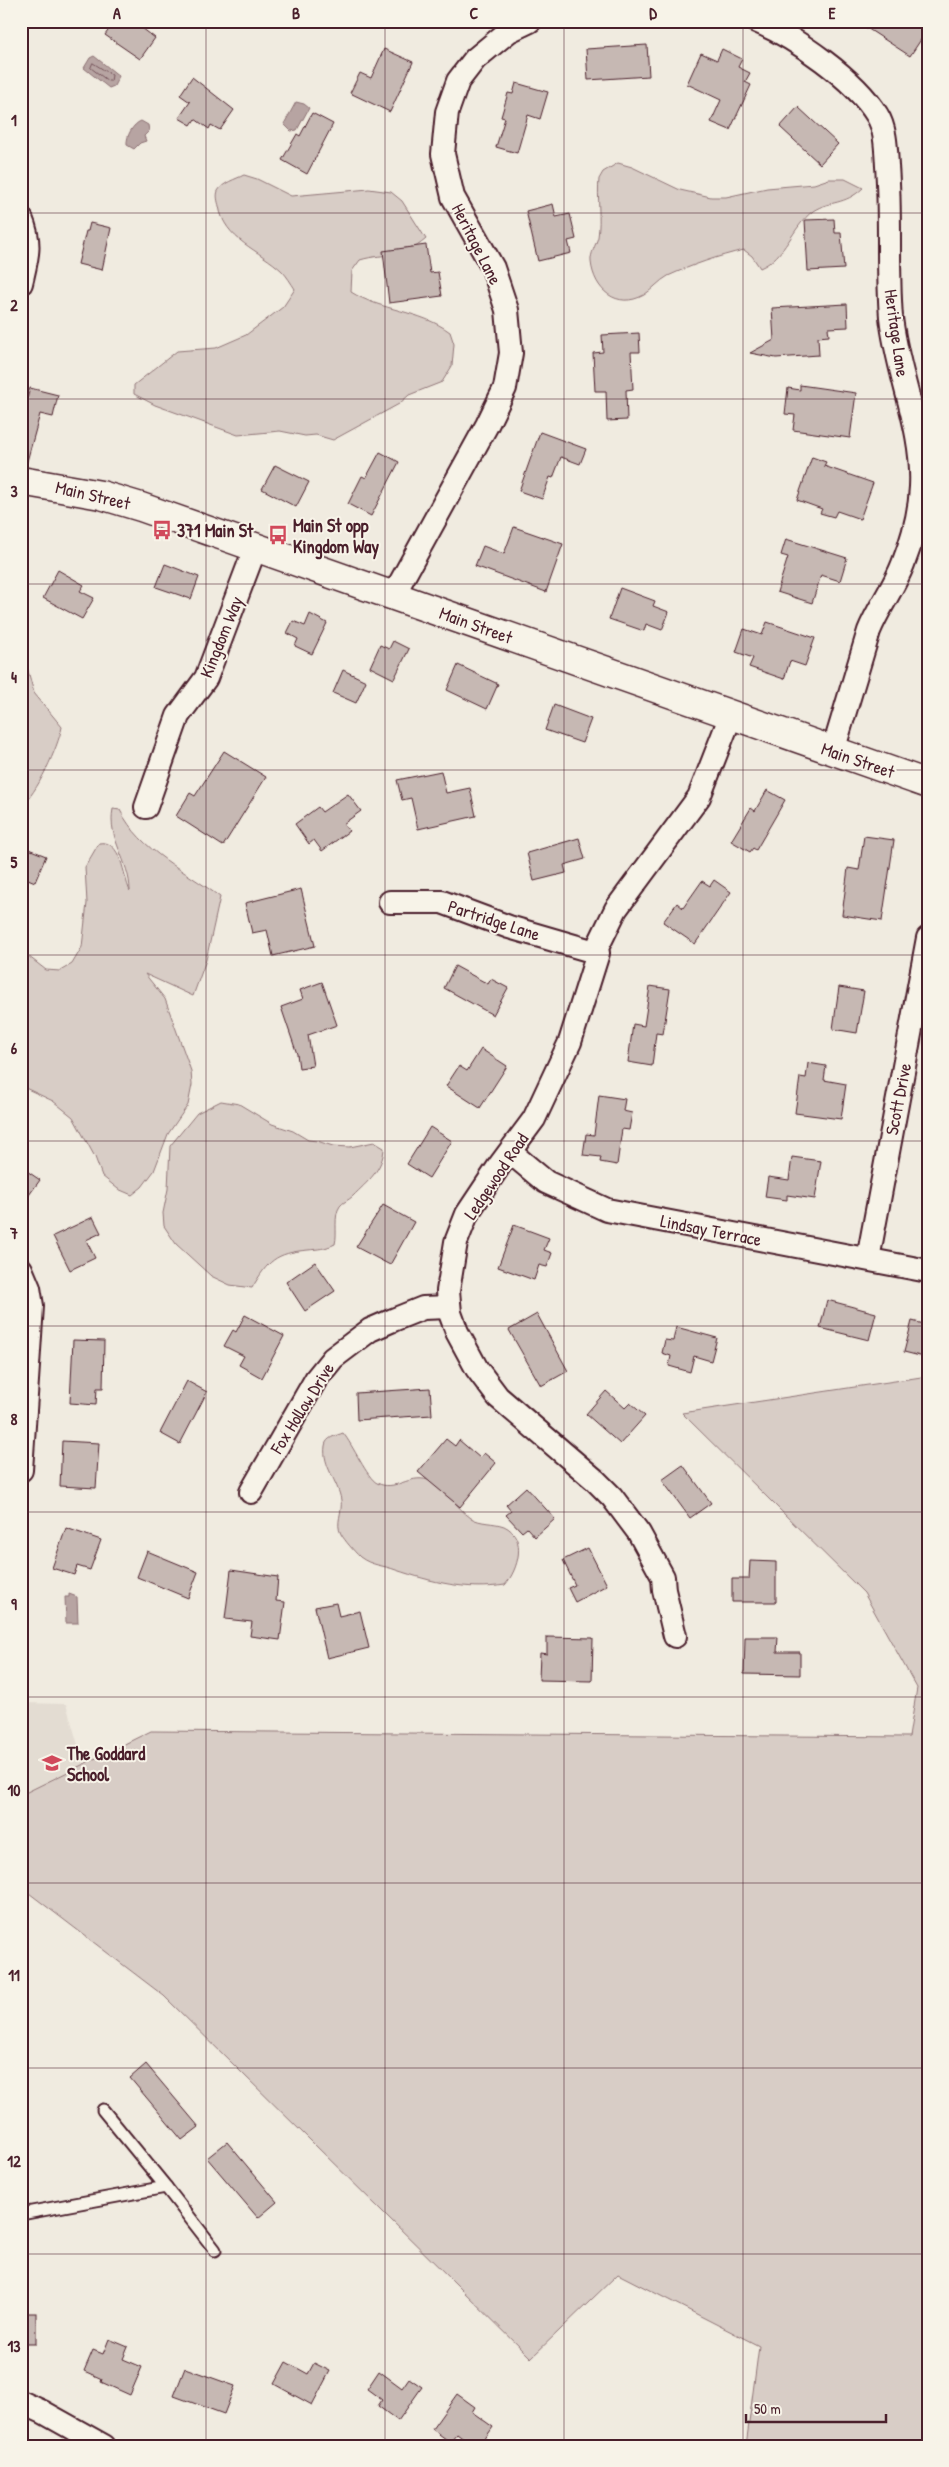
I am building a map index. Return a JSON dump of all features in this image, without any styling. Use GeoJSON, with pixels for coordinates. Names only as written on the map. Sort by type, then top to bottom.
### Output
{"type":"FeatureCollection","features":[{"type":"Feature","properties":{"kind":"main road","name":"Main Street"},"geometry":{"type":"LineString","coordinates":[[21,481],[100,495],[256,546],[928,784]]}},
{"type":"Feature","properties":{"kind":"street","name":"Heritage Lane"},"geometry":{"type":"LineString","coordinates":[[394,596],[487,425],[504,388],[510,353],[507,310],[493,268],[453,197],[443,154],[447,112],[458,81],[475,59],[509,30],[530,21]]}},
{"type":"Feature","properties":{"kind":"street","name":"Heritage Lane"},"geometry":{"type":"LineString","coordinates":[[756,21],[800,43],[826,63],[863,96],[878,116],[886,142],[891,318],[904,386],[918,441],[921,487],[918,513],[903,565],[876,613],[869,631],[833,751]]}},
{"type":"Feature","properties":{"kind":"street"},"geometry":{"type":"LineString","coordinates":[[21,218],[28,234],[29,248],[21,283]]}},
{"type":"Feature","properties":{"kind":"street","name":"Kingdom Way"},"geometry":{"type":"LineString","coordinates":[[146,807],[178,716],[206,678],[256,546]]}},
{"type":"Feature","properties":{"kind":"street","name":"Ledgewood Road"},"geometry":{"type":"LineString","coordinates":[[675,1636],[664,1590],[663,1577],[639,1533],[612,1498],[595,1480],[498,1398],[477,1369],[457,1332],[449,1308],[448,1291],[456,1242],[468,1214],[534,1119],[562,1059],[581,1008],[598,953],[595,952],[616,909],[699,797],[732,715]]}},
{"type":"Feature","properties":{"kind":"street","name":"Partridge Lane"},"geometry":{"type":"LineString","coordinates":[[390,902],[442,902],[509,926],[595,952]]}},
{"type":"Feature","properties":{"kind":"street","name":"Scott Drive"},"geometry":{"type":"LineString","coordinates":[[868,1259],[928,938]]}},
{"type":"Feature","properties":{"kind":"street","name":"Lindsay Terrace"},"geometry":{"type":"LineString","coordinates":[[510,1152],[546,1182],[607,1210],[928,1271]]}},
{"type":"Feature","properties":{"kind":"street"},"geometry":{"type":"LineString","coordinates":[[21,1269],[29,1288],[32,1306],[21,1470]]}},
{"type":"Feature","properties":{"kind":"street","name":"Fox Hollow Drive"},"geometry":{"type":"LineString","coordinates":[[250,1492],[316,1379],[333,1358],[370,1330],[393,1320],[422,1308],[449,1308]]}},
{"type":"Feature","properties":{"kind":"street"},"geometry":{"type":"LineString","coordinates":[[21,2402],[104,2446]]}},
{"type":"Feature","properties":{"kind":"lane"},"geometry":{"type":"LineString","coordinates":[[102,2110],[215,2250]]}},
{"type":"Feature","properties":{"kind":"lane"},"geometry":{"type":"LineString","coordinates":[[21,2214],[166,2187]]}},
{"type":"Feature","properties":{"kind":"shaded area"},"geometry":{"type":"Polygon","coordinates":[[[618,163],[632,167],[680,190],[711,197],[726,197],[767,188],[814,184],[829,179],[845,179],[863,188],[850,198],[825,205],[813,211],[776,257],[760,268],[752,256],[744,250],[677,272],[665,278],[644,295],[625,300],[616,299],[602,289],[593,272],[591,262],[599,230],[599,179],[603,172],[618,163]]]}},
{"type":"Feature","properties":{"kind":"shaded area"},"geometry":{"type":"Polygon","coordinates":[[[244,175],[257,179],[291,196],[369,189],[391,192],[402,201],[426,239],[417,246],[402,253],[360,260],[352,271],[351,292],[375,303],[426,319],[450,332],[454,344],[452,366],[442,382],[409,395],[399,404],[333,440],[316,435],[305,436],[280,431],[238,435],[155,405],[134,394],[134,385],[177,351],[216,348],[246,335],[283,307],[295,289],[282,271],[235,236],[222,218],[217,199],[218,191],[226,183],[244,175]]]}},
{"type":"Feature","properties":{"kind":"shaded area"},"geometry":{"type":"Polygon","coordinates":[[[21,661],[27,667],[34,693],[62,727],[46,770],[34,791],[21,806],[21,661]]]}},
{"type":"Feature","properties":{"kind":"shaded area"},"geometry":{"type":"Polygon","coordinates":[[[113,809],[120,810],[129,825],[152,849],[220,897],[206,960],[193,996],[145,974],[165,999],[191,1071],[192,1085],[188,1105],[168,1134],[154,1171],[142,1187],[132,1195],[118,1189],[102,1176],[95,1157],[73,1117],[53,1101],[21,1086],[21,947],[28,956],[46,970],[60,971],[72,964],[82,947],[87,903],[85,867],[99,843],[107,843],[117,853],[130,891],[129,880],[113,830],[113,809]]]}},
{"type":"Feature","properties":{"kind":"shaded area"},"geometry":{"type":"Polygon","coordinates":[[[221,1101],[239,1104],[272,1124],[293,1131],[308,1140],[333,1146],[350,1147],[374,1142],[384,1148],[381,1163],[373,1175],[338,1210],[335,1244],[325,1248],[297,1251],[280,1256],[268,1265],[252,1288],[230,1285],[211,1276],[176,1244],[164,1226],[163,1213],[168,1189],[170,1146],[197,1113],[221,1101]]]}},
{"type":"Feature","properties":{"kind":"shaded area"},"geometry":{"type":"Polygon","coordinates":[[[928,1376],[928,2446],[746,2446],[759,2346],[618,2274],[531,2358],[164,1996],[21,1887],[21,1795],[151,1731],[909,1737],[917,1688],[864,1593],[682,1413],[928,1376]]]}},
{"type":"Feature","properties":{"kind":"shaded area"},"geometry":{"type":"Polygon","coordinates":[[[343,1433],[369,1475],[377,1483],[390,1485],[415,1479],[428,1480],[440,1487],[471,1518],[504,1526],[511,1531],[516,1538],[518,1546],[517,1563],[510,1579],[505,1585],[477,1587],[450,1584],[373,1564],[360,1557],[339,1530],[341,1500],[328,1467],[325,1453],[327,1441],[343,1433]]]}},
{"type":"Feature","properties":{"kind":"shaded area","name":"The Goddard School"},"geometry":{"type":"Polygon","coordinates":[[[21,1703],[66,1704],[101,1823],[21,1851],[21,1703]]]}},
{"type":"Feature","properties":{"kind":"water"},"geometry":{"type":"Polygon","coordinates":[[[94,56],[119,76],[114,86],[109,88],[84,68],[90,58],[94,56]]]}},
{"type":"Feature","properties":{"kind":"water"},"geometry":{"type":"Polygon","coordinates":[[[296,102],[304,104],[309,108],[297,130],[291,131],[284,124],[296,102]]]}},
{"type":"Feature","properties":{"kind":"water"},"geometry":{"type":"Polygon","coordinates":[[[141,121],[148,125],[149,131],[144,136],[146,141],[140,143],[134,149],[127,145],[129,134],[141,121]]]}},
{"type":"Feature","properties":{"kind":"water"},"geometry":{"type":"Polygon","coordinates":[[[69,1594],[77,1597],[78,1623],[66,1623],[65,1597],[69,1597],[69,1594]]]}},
{"type":"Feature","properties":{"kind":"building"},"geometry":{"type":"Polygon","coordinates":[[[115,21],[133,21],[155,38],[140,59],[105,35],[115,21]]]}},
{"type":"Feature","properties":{"kind":"building"},"geometry":{"type":"Polygon","coordinates":[[[856,21],[919,21],[928,29],[910,56],[856,21]]]}},
{"type":"Feature","properties":{"kind":"building"},"geometry":{"type":"Polygon","coordinates":[[[647,45],[649,76],[588,80],[586,49],[647,45]]]}},
{"type":"Feature","properties":{"kind":"building"},"geometry":{"type":"Polygon","coordinates":[[[384,49],[413,62],[390,112],[350,93],[360,73],[371,78],[384,49]]]}},
{"type":"Feature","properties":{"kind":"building"},"geometry":{"type":"Polygon","coordinates":[[[722,49],[742,59],[738,67],[750,73],[745,82],[751,85],[730,130],[711,122],[721,100],[687,84],[701,53],[717,60],[722,49]]]}},
{"type":"Feature","properties":{"kind":"building"},"geometry":{"type":"Polygon","coordinates":[[[192,77],[234,110],[220,130],[211,125],[209,129],[195,119],[191,125],[179,118],[190,102],[180,95],[192,77]]]}},
{"type":"Feature","properties":{"kind":"building"},"geometry":{"type":"Polygon","coordinates":[[[516,83],[548,92],[540,119],[528,115],[517,153],[496,147],[505,118],[501,117],[508,93],[513,94],[516,83]]]}},
{"type":"Feature","properties":{"kind":"building"},"geometry":{"type":"Polygon","coordinates":[[[798,107],[838,144],[820,164],[780,127],[798,107]]]}},
{"type":"Feature","properties":{"kind":"building"},"geometry":{"type":"Polygon","coordinates":[[[312,113],[333,124],[307,174],[282,160],[297,134],[300,136],[312,113]]]}},
{"type":"Feature","properties":{"kind":"building"},"geometry":{"type":"Polygon","coordinates":[[[553,204],[556,217],[570,214],[576,239],[568,241],[571,253],[538,261],[526,211],[553,204]]]}},
{"type":"Feature","properties":{"kind":"building"},"geometry":{"type":"Polygon","coordinates":[[[834,219],[835,233],[841,233],[844,269],[808,271],[805,220],[834,219]]]}},
{"type":"Feature","properties":{"kind":"building"},"geometry":{"type":"Polygon","coordinates":[[[90,223],[111,228],[102,270],[78,264],[86,231],[88,231],[90,223]]]}},
{"type":"Feature","properties":{"kind":"building"},"geometry":{"type":"Polygon","coordinates":[[[426,245],[430,273],[438,272],[442,296],[389,303],[383,251],[426,245]]]}},
{"type":"Feature","properties":{"kind":"building"},"geometry":{"type":"Polygon","coordinates":[[[847,304],[848,327],[828,328],[829,336],[818,337],[819,355],[776,358],[750,353],[774,340],[772,308],[847,304]]]}},
{"type":"Feature","properties":{"kind":"building"},"geometry":{"type":"Polygon","coordinates":[[[639,333],[640,352],[631,352],[633,389],[626,390],[627,420],[607,421],[606,391],[595,391],[593,353],[603,352],[602,335],[639,333]]]}},
{"type":"Feature","properties":{"kind":"building"},"geometry":{"type":"Polygon","coordinates":[[[800,385],[856,393],[850,438],[793,430],[795,415],[785,414],[788,388],[800,390],[800,385]]]}},
{"type":"Feature","properties":{"kind":"building"},"geometry":{"type":"Polygon","coordinates":[[[30,388],[58,395],[53,417],[40,414],[26,465],[21,464],[21,398],[27,399],[30,388]]]}},
{"type":"Feature","properties":{"kind":"building"},"geometry":{"type":"Polygon","coordinates":[[[540,432],[586,449],[580,464],[561,457],[553,478],[550,477],[542,499],[519,491],[540,432]]]}},
{"type":"Feature","properties":{"kind":"building"},"geometry":{"type":"Polygon","coordinates":[[[380,452],[399,462],[371,516],[348,504],[362,476],[366,478],[380,452]]]}},
{"type":"Feature","properties":{"kind":"building"},"geometry":{"type":"Polygon","coordinates":[[[812,457],[826,462],[824,466],[873,483],[860,519],[837,511],[834,517],[820,513],[822,509],[797,500],[812,457]]]}},
{"type":"Feature","properties":{"kind":"building"},"geometry":{"type":"Polygon","coordinates":[[[275,465],[309,482],[296,507],[262,489],[275,465]]]}},
{"type":"Feature","properties":{"kind":"building"},"geometry":{"type":"Polygon","coordinates":[[[514,527],[563,544],[546,592],[475,566],[483,546],[504,554],[514,527]]]}},
{"type":"Feature","properties":{"kind":"building"},"geometry":{"type":"Polygon","coordinates":[[[786,539],[847,558],[840,581],[821,575],[812,603],[777,592],[788,557],[781,555],[786,539]]]}},
{"type":"Feature","properties":{"kind":"building"},"geometry":{"type":"Polygon","coordinates":[[[165,564],[199,577],[191,599],[156,587],[165,564]]]}},
{"type":"Feature","properties":{"kind":"building"},"geometry":{"type":"Polygon","coordinates":[[[58,570],[84,585],[80,591],[94,598],[82,619],[43,598],[58,570]]]}},
{"type":"Feature","properties":{"kind":"building"},"geometry":{"type":"Polygon","coordinates":[[[620,588],[655,601],[653,606],[669,612],[662,630],[646,624],[644,631],[609,619],[620,588]]]}},
{"type":"Feature","properties":{"kind":"building"},"geometry":{"type":"Polygon","coordinates":[[[310,614],[327,623],[312,654],[295,646],[298,639],[287,633],[293,621],[305,626],[310,614]]]}},
{"type":"Feature","properties":{"kind":"building"},"geometry":{"type":"Polygon","coordinates":[[[767,622],[815,638],[805,666],[790,661],[784,679],[749,667],[753,658],[736,652],[744,629],[762,635],[767,622]]]}},
{"type":"Feature","properties":{"kind":"building"},"geometry":{"type":"Polygon","coordinates":[[[393,641],[409,649],[394,679],[370,667],[380,645],[389,649],[393,641]]]}},
{"type":"Feature","properties":{"kind":"building"},"geometry":{"type":"Polygon","coordinates":[[[458,665],[498,684],[487,709],[447,690],[458,665]]]}},
{"type":"Feature","properties":{"kind":"building"},"geometry":{"type":"Polygon","coordinates":[[[343,670],[366,681],[356,703],[333,693],[343,670]]]}},
{"type":"Feature","properties":{"kind":"building"},"geometry":{"type":"Polygon","coordinates":[[[554,705],[591,719],[582,743],[545,730],[554,705]]]}},
{"type":"Feature","properties":{"kind":"building"},"geometry":{"type":"Polygon","coordinates":[[[224,751],[266,777],[223,846],[176,816],[190,793],[195,796],[224,751]]]}},
{"type":"Feature","properties":{"kind":"building"},"geometry":{"type":"Polygon","coordinates":[[[441,771],[446,793],[470,788],[476,816],[418,829],[411,798],[402,800],[397,780],[441,771]]]}},
{"type":"Feature","properties":{"kind":"building"},"geometry":{"type":"Polygon","coordinates":[[[767,790],[785,800],[756,850],[753,848],[750,852],[731,841],[751,808],[755,811],[767,790]]]}},
{"type":"Feature","properties":{"kind":"building"},"geometry":{"type":"Polygon","coordinates":[[[348,794],[361,811],[343,824],[349,831],[322,851],[314,840],[309,844],[295,824],[318,807],[322,812],[348,794]]]}},
{"type":"Feature","properties":{"kind":"building"},"geometry":{"type":"Polygon","coordinates":[[[864,836],[894,840],[882,921],[842,915],[848,868],[859,870],[864,836]]]}},
{"type":"Feature","properties":{"kind":"building"},"geometry":{"type":"Polygon","coordinates":[[[579,838],[585,859],[564,865],[566,873],[534,881],[527,853],[579,838]]]}},
{"type":"Feature","properties":{"kind":"building"},"geometry":{"type":"Polygon","coordinates":[[[21,846],[46,856],[35,882],[21,876],[21,846]]]}},
{"type":"Feature","properties":{"kind":"building"},"geometry":{"type":"Polygon","coordinates":[[[714,880],[731,892],[695,944],[663,922],[677,903],[683,908],[702,881],[710,886],[714,880]]]}},
{"type":"Feature","properties":{"kind":"building"},"geometry":{"type":"Polygon","coordinates":[[[301,889],[315,946],[273,956],[267,930],[252,933],[245,903],[301,889]]]}},
{"type":"Feature","properties":{"kind":"building"},"geometry":{"type":"Polygon","coordinates":[[[455,966],[488,984],[491,979],[508,988],[493,1015],[444,988],[455,966]]]}},
{"type":"Feature","properties":{"kind":"building"},"geometry":{"type":"Polygon","coordinates":[[[322,982],[337,1025],[308,1035],[313,1066],[299,1068],[297,1054],[281,1007],[303,999],[300,990],[322,982]]]}},
{"type":"Feature","properties":{"kind":"building"},"geometry":{"type":"Polygon","coordinates":[[[650,986],[670,989],[663,1034],[656,1033],[652,1066],[628,1062],[633,1024],[644,1026],[650,986]]]}},
{"type":"Feature","properties":{"kind":"building"},"geometry":{"type":"Polygon","coordinates":[[[839,987],[864,991],[857,1033],[833,1029],[839,987]]]}},
{"type":"Feature","properties":{"kind":"building"},"geometry":{"type":"Polygon","coordinates":[[[481,1049],[507,1066],[480,1108],[446,1086],[459,1066],[467,1071],[481,1049]]]}},
{"type":"Feature","properties":{"kind":"building"},"geometry":{"type":"Polygon","coordinates":[[[808,1063],[826,1066],[824,1080],[846,1084],[841,1119],[795,1113],[800,1077],[806,1078],[808,1063]]]}},
{"type":"Feature","properties":{"kind":"building"},"geometry":{"type":"Polygon","coordinates":[[[599,1095],[625,1099],[623,1111],[632,1113],[629,1130],[622,1129],[617,1165],[600,1162],[601,1157],[583,1155],[586,1134],[594,1135],[599,1095]]]}},
{"type":"Feature","properties":{"kind":"building"},"geometry":{"type":"Polygon","coordinates":[[[430,1127],[452,1141],[429,1178],[407,1164],[430,1127]]]}},
{"type":"Feature","properties":{"kind":"building"},"geometry":{"type":"Polygon","coordinates":[[[792,1157],[821,1161],[815,1199],[787,1195],[787,1200],[765,1197],[768,1177],[789,1180],[792,1157]]]}},
{"type":"Feature","properties":{"kind":"building"},"geometry":{"type":"Polygon","coordinates":[[[21,1167],[40,1180],[21,1206],[21,1167]]]}},
{"type":"Feature","properties":{"kind":"building"},"geometry":{"type":"Polygon","coordinates":[[[383,1205],[414,1222],[390,1265],[356,1247],[383,1205]]]}},
{"type":"Feature","properties":{"kind":"building"},"geometry":{"type":"Polygon","coordinates":[[[93,1217],[101,1233],[86,1240],[95,1258],[70,1270],[53,1236],[93,1217]]]}},
{"type":"Feature","properties":{"kind":"building"},"geometry":{"type":"Polygon","coordinates":[[[514,1225],[549,1238],[544,1250],[552,1253],[547,1267],[539,1265],[534,1280],[498,1267],[514,1225]]]}},
{"type":"Feature","properties":{"kind":"building"},"geometry":{"type":"Polygon","coordinates":[[[315,1262],[335,1291],[305,1311],[286,1282],[315,1262]]]}},
{"type":"Feature","properties":{"kind":"building"},"geometry":{"type":"Polygon","coordinates":[[[827,1300],[876,1313],[869,1340],[820,1328],[827,1300]]]}},
{"type":"Feature","properties":{"kind":"building"},"geometry":{"type":"Polygon","coordinates":[[[537,1314],[568,1371],[541,1386],[509,1330],[537,1314]]]}},
{"type":"Feature","properties":{"kind":"building"},"geometry":{"type":"Polygon","coordinates":[[[245,1315],[284,1336],[262,1378],[239,1365],[244,1356],[224,1346],[233,1330],[236,1332],[245,1315]]]}},
{"type":"Feature","properties":{"kind":"building"},"geometry":{"type":"Polygon","coordinates":[[[912,1321],[928,1325],[928,1358],[904,1352],[912,1321]]]}},
{"type":"Feature","properties":{"kind":"building"},"geometry":{"type":"Polygon","coordinates":[[[676,1327],[717,1338],[711,1361],[694,1356],[690,1372],[669,1366],[671,1356],[662,1353],[665,1340],[673,1341],[676,1327]]]}},
{"type":"Feature","properties":{"kind":"building"},"geometry":{"type":"Polygon","coordinates":[[[73,1340],[104,1341],[103,1388],[97,1388],[96,1405],[70,1403],[73,1340]]]}},
{"type":"Feature","properties":{"kind":"building"},"geometry":{"type":"Polygon","coordinates":[[[187,1381],[207,1392],[180,1444],[160,1433],[187,1381]]]}},
{"type":"Feature","properties":{"kind":"building"},"geometry":{"type":"Polygon","coordinates":[[[430,1388],[432,1415],[357,1420],[356,1393],[430,1388]]]}},
{"type":"Feature","properties":{"kind":"building"},"geometry":{"type":"Polygon","coordinates":[[[606,1391],[625,1408],[630,1403],[645,1416],[620,1444],[586,1414],[606,1391]]]}},
{"type":"Feature","properties":{"kind":"building"},"geometry":{"type":"Polygon","coordinates":[[[446,1439],[455,1446],[459,1440],[480,1458],[484,1453],[496,1463],[460,1507],[418,1472],[446,1439]]]}},
{"type":"Feature","properties":{"kind":"building"},"geometry":{"type":"Polygon","coordinates":[[[62,1441],[99,1443],[96,1488],[60,1486],[62,1441]]]}},
{"type":"Feature","properties":{"kind":"building"},"geometry":{"type":"Polygon","coordinates":[[[683,1465],[711,1503],[690,1518],[662,1480],[683,1465]]]}},
{"type":"Feature","properties":{"kind":"building"},"geometry":{"type":"Polygon","coordinates":[[[526,1487],[555,1519],[535,1537],[527,1528],[522,1532],[506,1515],[511,1511],[506,1505],[526,1487]]]}},
{"type":"Feature","properties":{"kind":"building"},"geometry":{"type":"Polygon","coordinates":[[[66,1528],[101,1540],[90,1570],[77,1566],[74,1575],[52,1568],[66,1528]]]}},
{"type":"Feature","properties":{"kind":"building"},"geometry":{"type":"Polygon","coordinates":[[[588,1548],[607,1585],[575,1602],[568,1588],[575,1585],[563,1560],[588,1548]]]}},
{"type":"Feature","properties":{"kind":"building"},"geometry":{"type":"Polygon","coordinates":[[[147,1551],[198,1572],[188,1598],[137,1577],[147,1551]]]}},
{"type":"Feature","properties":{"kind":"building"},"geometry":{"type":"Polygon","coordinates":[[[750,1561],[776,1562],[776,1602],[732,1602],[732,1579],[749,1579],[750,1561]]]}},
{"type":"Feature","properties":{"kind":"building"},"geometry":{"type":"Polygon","coordinates":[[[231,1570],[278,1577],[276,1601],[285,1602],[280,1640],[250,1636],[252,1622],[225,1619],[231,1570]]]}},
{"type":"Feature","properties":{"kind":"building"},"geometry":{"type":"Polygon","coordinates":[[[336,1603],[339,1616],[360,1611],[369,1648],[327,1658],[315,1607],[336,1603]]]}},
{"type":"Feature","properties":{"kind":"building"},"geometry":{"type":"Polygon","coordinates":[[[547,1637],[593,1638],[592,1681],[539,1680],[540,1653],[547,1654],[547,1637]]]}},
{"type":"Feature","properties":{"kind":"building"},"geometry":{"type":"Polygon","coordinates":[[[745,1637],[778,1637],[777,1652],[800,1652],[800,1675],[744,1674],[745,1637]]]}},
{"type":"Feature","properties":{"kind":"building"},"geometry":{"type":"Polygon","coordinates":[[[146,2064],[199,2127],[182,2140],[130,2078],[146,2064]]]}},
{"type":"Feature","properties":{"kind":"building"},"geometry":{"type":"Polygon","coordinates":[[[227,2142],[277,2202],[258,2218],[207,2158],[227,2142]]]}},
{"type":"Feature","properties":{"kind":"building"},"geometry":{"type":"Polygon","coordinates":[[[21,2313],[36,2313],[36,2344],[21,2344],[21,2313]]]}},
{"type":"Feature","properties":{"kind":"building"},"geometry":{"type":"Polygon","coordinates":[[[109,2339],[128,2347],[123,2359],[142,2367],[130,2395],[101,2382],[102,2379],[84,2371],[93,2350],[103,2354],[109,2339]]]}},
{"type":"Feature","properties":{"kind":"building"},"geometry":{"type":"Polygon","coordinates":[[[286,2362],[308,2374],[314,2363],[330,2371],[312,2405],[274,2384],[286,2362]]]}},
{"type":"Feature","properties":{"kind":"building"},"geometry":{"type":"Polygon","coordinates":[[[185,2368],[235,2386],[224,2414],[174,2396],[185,2368]]]}},
{"type":"Feature","properties":{"kind":"building"},"geometry":{"type":"Polygon","coordinates":[[[379,2371],[402,2388],[409,2378],[422,2387],[398,2421],[378,2406],[382,2400],[367,2389],[379,2371]]]}},
{"type":"Feature","properties":{"kind":"building"},"geometry":{"type":"Polygon","coordinates":[[[457,2394],[475,2407],[472,2412],[493,2427],[480,2446],[473,2446],[457,2434],[450,2442],[432,2429],[457,2394]]]}},
{"type":"Feature","properties":{"kind":"place","name":"371 Main St"},"geometry":{"type":"Point","coordinates":[162,530]}},
{"type":"Feature","properties":{"kind":"place","name":"Main St opp Kingdom Way"},"geometry":{"type":"Point","coordinates":[278,535]}},
{"type":"Feature","properties":{"kind":"place","name":"The Goddard School"},"geometry":{"type":"Point","coordinates":[52,1763]}}]}
